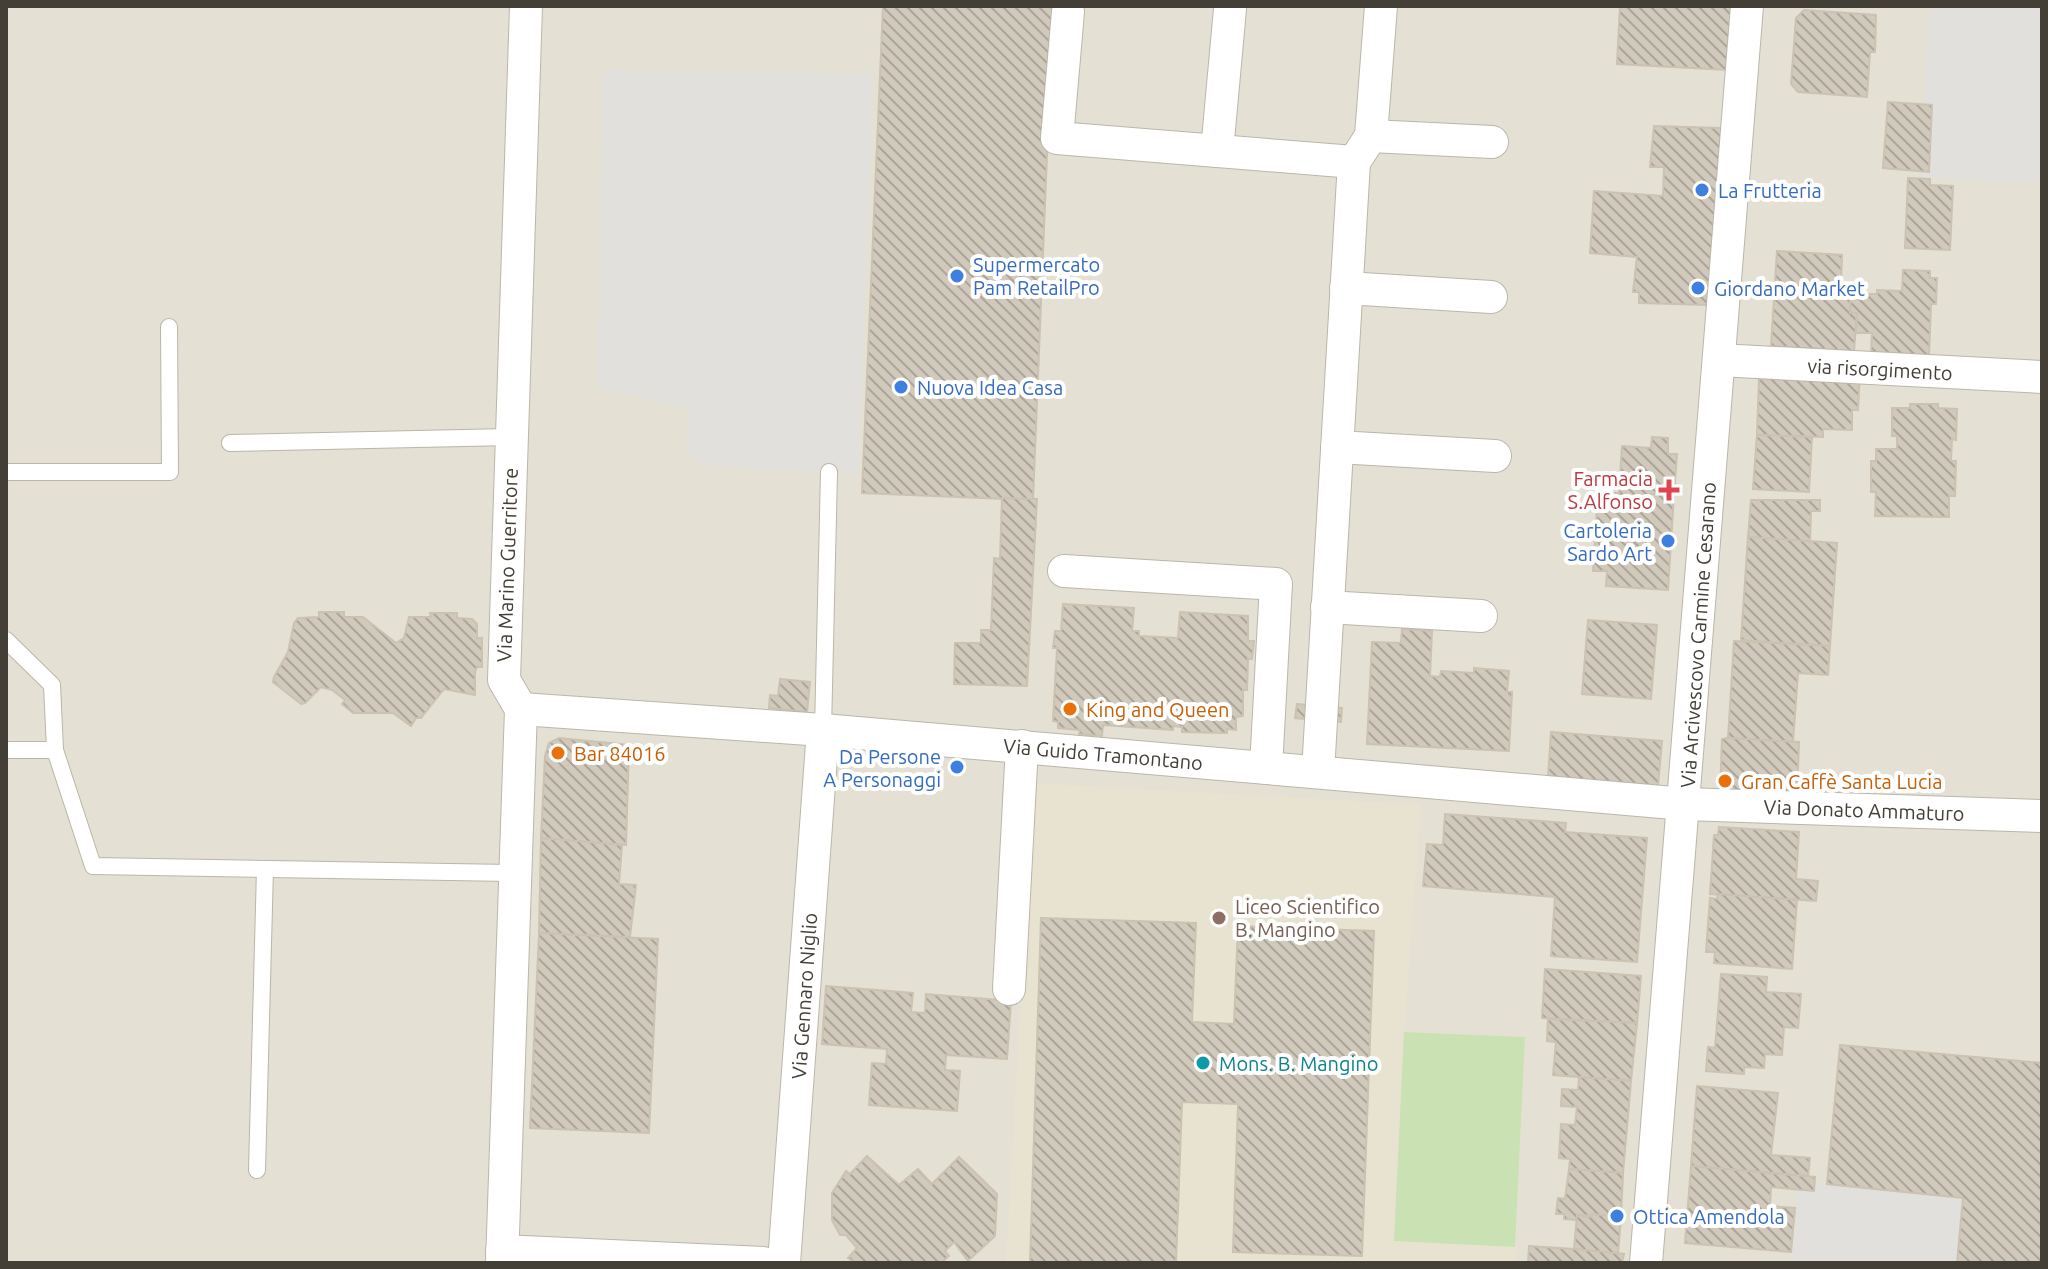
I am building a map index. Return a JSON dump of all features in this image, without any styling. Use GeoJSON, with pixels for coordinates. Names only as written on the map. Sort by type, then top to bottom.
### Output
{"type":"FeatureCollection","features":[{"type":"Feature","properties":{"kind":"street","name":"Via Marino Guerritore"},"geometry":{"type":"LineString","coordinates":[[502,1257],[521,709],[504,680],[526,6]]}},
{"type":"Feature","properties":{"kind":"street"},"geometry":{"type":"LineString","coordinates":[[1318,772],[1346,288],[1381,6]]}},
{"type":"Feature","properties":{"kind":"street","name":"Via Arcivescovo Carmine Cesarano"},"geometry":{"type":"LineString","coordinates":[[1646,1263],[1747,6]]}},
{"type":"Feature","properties":{"kind":"street"},"geometry":{"type":"LineString","coordinates":[[1217,151],[1230,9]]}},
{"type":"Feature","properties":{"kind":"street"},"geometry":{"type":"LineString","coordinates":[[1068,12],[1057,138],[1217,151],[1362,149],[1492,142]]}},
{"type":"Feature","properties":{"kind":"street"},"geometry":{"type":"LineString","coordinates":[[1346,288],[1491,297]]}},
{"type":"Feature","properties":{"kind":"street","name":"via risorgimento"},"geometry":{"type":"LineString","coordinates":[[1719,360],[2042,377]]}},
{"type":"Feature","properties":{"kind":"street"},"geometry":{"type":"LineString","coordinates":[[1337,447],[1495,456]]}},
{"type":"Feature","properties":{"kind":"street"},"geometry":{"type":"LineString","coordinates":[[1064,571],[1276,584],[1266,768]]}},
{"type":"Feature","properties":{"kind":"street"},"geometry":{"type":"LineString","coordinates":[[1327,607],[1481,616]]}},
{"type":"Feature","properties":{"kind":"street","name":"Via Guido Tramontano"},"geometry":{"type":"LineString","coordinates":[[521,709],[1022,746],[1685,804]]}},
{"type":"Feature","properties":{"kind":"street","name":"Via Gennaro Niglio"},"geometry":{"type":"LineString","coordinates":[[784,1263],[823,730]]}},
{"type":"Feature","properties":{"kind":"street"},"geometry":{"type":"LineString","coordinates":[[1009,989],[1022,746]]}},
{"type":"Feature","properties":{"kind":"street","name":"Via Donato Ammaturo"},"geometry":{"type":"LineString","coordinates":[[1685,804],[2042,816]]}},
{"type":"Feature","properties":{"kind":"street"},"geometry":{"type":"LineString","coordinates":[[502,1257],[763,1263]]}},
{"type":"Feature","properties":{"kind":"lane"},"geometry":{"type":"LineString","coordinates":[[6,472],[170,472],[169,327]]}},
{"type":"Feature","properties":{"kind":"lane"},"geometry":{"type":"LineString","coordinates":[[230,443],[511,437]]}},
{"type":"Feature","properties":{"kind":"lane"},"geometry":{"type":"LineString","coordinates":[[823,730],[829,472]]}},
{"type":"Feature","properties":{"kind":"lane"},"geometry":{"type":"LineString","coordinates":[[6,640],[52,685],[55,750],[93,866],[517,873]]}},
{"type":"Feature","properties":{"kind":"lane"},"geometry":{"type":"LineString","coordinates":[[6,750],[55,750]]}},
{"type":"Feature","properties":{"kind":"lane"},"geometry":{"type":"LineString","coordinates":[[257,1170],[265,869]]}},
{"type":"Feature","properties":{"kind":"shaded area"},"geometry":{"type":"Polygon","coordinates":[[[6,6],[2042,6],[2042,1263],[6,1263],[6,6]]]}},
{"type":"Feature","properties":{"kind":"shaded area"},"geometry":{"type":"Polygon","coordinates":[[[1929,6],[2042,6],[2042,183],[1920,177],[1929,6]]]}},
{"type":"Feature","properties":{"kind":"shaded area"},"geometry":{"type":"Polygon","coordinates":[[[603,70],[873,74],[858,474],[704,465],[686,452],[689,409],[597,388],[603,70]]]}},
{"type":"Feature","properties":{"kind":"shaded area","name":"Liceo Scientifico B. Mangino"},"geometry":{"type":"Polygon","coordinates":[[[1033,783],[1421,805],[1404,1031],[1525,1037],[1515,1263],[1006,1263],[1033,783]]]}},
{"type":"Feature","properties":{"kind":"shaded area"},"geometry":{"type":"Polygon","coordinates":[[[1815,1183],[1963,1198],[1957,1263],[1790,1263],[1797,1189],[1814,1191],[1815,1183]]]}},
{"type":"Feature","properties":{"kind":"green space"},"geometry":{"type":"Polygon","coordinates":[[[1404,1032],[1525,1037],[1515,1247],[1394,1241],[1404,1032]]]}},
{"type":"Feature","properties":{"kind":"building","name":"Supermercato Pam RetailPro"},"geometry":{"type":"Polygon","coordinates":[[[883,6],[1053,6],[1033,500],[862,493],[883,6]]]}},
{"type":"Feature","properties":{"kind":"building"},"geometry":{"type":"Polygon","coordinates":[[[1620,6],[1732,6],[1728,70],[1617,64],[1620,6]]]}},
{"type":"Feature","properties":{"kind":"building"},"geometry":{"type":"Polygon","coordinates":[[[1804,10],[1876,15],[1875,52],[1870,52],[1867,97],[1798,92],[1791,84],[1796,18],[1804,10]]]}},
{"type":"Feature","properties":{"kind":"building"},"geometry":{"type":"Polygon","coordinates":[[[1888,102],[1932,105],[1929,172],[1883,168],[1888,102]]]}},
{"type":"Feature","properties":{"kind":"building"},"geometry":{"type":"Polygon","coordinates":[[[1654,126],[1720,128],[1727,134],[1708,305],[1639,303],[1639,292],[1633,292],[1637,257],[1590,253],[1594,191],[1663,196],[1664,167],[1650,167],[1654,126]]]}},
{"type":"Feature","properties":{"kind":"building"},"geometry":{"type":"Polygon","coordinates":[[[1908,178],[1930,179],[1930,185],[1953,186],[1950,250],[1905,248],[1908,178]]]}},
{"type":"Feature","properties":{"kind":"building"},"geometry":{"type":"Polygon","coordinates":[[[1777,251],[1842,255],[1841,283],[1851,285],[1850,313],[1857,313],[1854,351],[1771,346],[1777,251]]]}},
{"type":"Feature","properties":{"kind":"building"},"geometry":{"type":"Polygon","coordinates":[[[1903,270],[1930,271],[1930,278],[1937,278],[1936,304],[1931,304],[1929,356],[1871,353],[1872,333],[1856,333],[1857,313],[1850,313],[1851,288],[1866,288],[1865,294],[1877,294],[1877,290],[1902,291],[1903,270]]]}},
{"type":"Feature","properties":{"kind":"building"},"geometry":{"type":"Polygon","coordinates":[[[1769,371],[1860,371],[1858,410],[1852,410],[1852,430],[1823,429],[1823,437],[1757,435],[1759,379],[1768,379],[1769,371]]]}},
{"type":"Feature","properties":{"kind":"building"},"geometry":{"type":"Polygon","coordinates":[[[1910,404],[1938,404],[1938,408],[1957,409],[1956,440],[1952,439],[1951,461],[1956,461],[1955,496],[1949,496],[1949,517],[1875,516],[1876,492],[1871,492],[1871,461],[1876,461],[1876,449],[1897,449],[1897,436],[1892,436],[1892,408],[1910,408],[1910,404]]]}},
{"type":"Feature","properties":{"kind":"building"},"geometry":{"type":"Polygon","coordinates":[[[1757,435],[1812,437],[1809,492],[1753,489],[1757,435]]]}},
{"type":"Feature","properties":{"kind":"building"},"geometry":{"type":"Polygon","coordinates":[[[1652,437],[1668,438],[1668,454],[1677,454],[1674,495],[1650,494],[1649,498],[1641,498],[1640,508],[1618,507],[1622,446],[1651,448],[1652,437]]]}},
{"type":"Feature","properties":{"kind":"building"},"geometry":{"type":"Polygon","coordinates":[[[1598,492],[1619,493],[1618,507],[1640,508],[1641,498],[1649,498],[1650,494],[1674,495],[1668,590],[1606,586],[1607,571],[1593,571],[1598,492]]]}},
{"type":"Feature","properties":{"kind":"building"},"geometry":{"type":"Polygon","coordinates":[[[1002,498],[1037,499],[1027,686],[954,684],[955,643],[981,643],[981,630],[991,630],[994,558],[1000,559],[1002,498]]]}},
{"type":"Feature","properties":{"kind":"building"},"geometry":{"type":"Polygon","coordinates":[[[1751,500],[1820,500],[1820,511],[1811,511],[1810,542],[1748,537],[1751,500]]]}},
{"type":"Feature","properties":{"kind":"building"},"geometry":{"type":"Polygon","coordinates":[[[1748,537],[1837,543],[1830,646],[1741,640],[1748,537]]]}},
{"type":"Feature","properties":{"kind":"building"},"geometry":{"type":"Polygon","coordinates":[[[1063,604],[1134,608],[1132,631],[1139,631],[1139,636],[1178,638],[1180,612],[1248,616],[1248,641],[1254,641],[1252,659],[1248,659],[1247,690],[1243,690],[1243,716],[1236,717],[1236,730],[1227,729],[1227,733],[1182,732],[1182,727],[1173,726],[1173,730],[1103,725],[1102,736],[1058,728],[1058,722],[1053,721],[1057,648],[1053,648],[1055,631],[1061,631],[1063,604]]]}},
{"type":"Feature","properties":{"kind":"building"},"geometry":{"type":"Polygon","coordinates":[[[319,612],[344,612],[344,617],[363,617],[396,643],[404,638],[409,617],[457,613],[457,618],[472,619],[477,624],[477,638],[482,638],[482,667],[477,667],[475,672],[475,695],[444,689],[411,726],[393,713],[353,713],[342,704],[345,700],[332,690],[321,687],[301,704],[273,682],[288,652],[294,623],[298,618],[319,617],[319,612]]]}},
{"type":"Feature","properties":{"kind":"building"},"geometry":{"type":"Polygon","coordinates":[[[1588,620],[1657,625],[1651,699],[1582,694],[1588,620]]]}},
{"type":"Feature","properties":{"kind":"building"},"geometry":{"type":"Polygon","coordinates":[[[1402,629],[1432,631],[1430,676],[1440,677],[1441,671],[1474,673],[1474,668],[1509,671],[1507,692],[1512,692],[1509,751],[1367,744],[1372,642],[1401,643],[1402,629]]]}},
{"type":"Feature","properties":{"kind":"building"},"geometry":{"type":"Polygon","coordinates":[[[1734,641],[1830,646],[1828,675],[1798,673],[1793,742],[1728,738],[1734,641]]]}},
{"type":"Feature","properties":{"kind":"building"},"geometry":{"type":"Polygon","coordinates":[[[780,679],[810,682],[807,712],[769,708],[770,695],[778,696],[780,679]]]}},
{"type":"Feature","properties":{"kind":"building"},"geometry":{"type":"Polygon","coordinates":[[[1297,704],[1342,708],[1341,722],[1295,718],[1297,704]]]}},
{"type":"Feature","properties":{"kind":"building"},"geometry":{"type":"Polygon","coordinates":[[[1551,732],[1662,741],[1658,786],[1548,777],[1551,732]]]}},
{"type":"Feature","properties":{"kind":"building"},"geometry":{"type":"Polygon","coordinates":[[[559,738],[629,745],[626,845],[541,838],[545,756],[549,743],[559,738]]]}},
{"type":"Feature","properties":{"kind":"building"},"geometry":{"type":"Polygon","coordinates":[[[1722,739],[1799,742],[1797,796],[1720,792],[1722,739]]]}},
{"type":"Feature","properties":{"kind":"building"},"geometry":{"type":"Polygon","coordinates":[[[1445,814],[1566,823],[1565,832],[1647,838],[1637,962],[1551,956],[1555,897],[1423,886],[1427,844],[1443,845],[1445,814]]]}},
{"type":"Feature","properties":{"kind":"building"},"geometry":{"type":"Polygon","coordinates":[[[1719,827],[1799,832],[1796,879],[1818,881],[1816,901],[1710,894],[1714,835],[1718,835],[1719,827]]]}},
{"type":"Feature","properties":{"kind":"building"},"geometry":{"type":"Polygon","coordinates":[[[541,838],[622,845],[619,884],[636,885],[630,937],[539,933],[541,838]]]}},
{"type":"Feature","properties":{"kind":"building"},"geometry":{"type":"Polygon","coordinates":[[[1718,894],[1797,900],[1792,969],[1714,963],[1715,952],[1706,952],[1710,898],[1717,899],[1718,894]]]}},
{"type":"Feature","properties":{"kind":"building","name":"Mons. B. Mangino"},"geometry":{"type":"Polygon","coordinates":[[[1041,918],[1196,923],[1192,1022],[1234,1024],[1238,926],[1374,931],[1362,1256],[1233,1252],[1238,1104],[1182,1102],[1176,1263],[1030,1263],[1041,918]]]}},
{"type":"Feature","properties":{"kind":"building"},"geometry":{"type":"Polygon","coordinates":[[[539,933],[658,939],[649,1133],[530,1128],[539,933]]]}},
{"type":"Feature","properties":{"kind":"building"},"geometry":{"type":"Polygon","coordinates":[[[1545,969],[1641,976],[1637,1023],[1542,1018],[1545,969]]]}},
{"type":"Feature","properties":{"kind":"building"},"geometry":{"type":"Polygon","coordinates":[[[1721,974],[1767,977],[1766,992],[1801,994],[1798,1028],[1784,1027],[1782,1055],[1765,1054],[1764,1068],[1744,1067],[1744,1074],[1706,1071],[1708,1047],[1715,1048],[1721,974]]]}},
{"type":"Feature","properties":{"kind":"building"},"geometry":{"type":"Polygon","coordinates":[[[826,986],[913,993],[911,1012],[925,1013],[926,994],[1011,1001],[1007,1059],[946,1055],[945,1070],[960,1071],[957,1111],[869,1105],[872,1063],[886,1064],[887,1049],[822,1044],[826,986]]]}},
{"type":"Feature","properties":{"kind":"building"},"geometry":{"type":"Polygon","coordinates":[[[1548,1019],[1637,1023],[1631,1081],[1553,1075],[1556,1042],[1547,1041],[1548,1019]]]}},
{"type":"Feature","properties":{"kind":"building"},"geometry":{"type":"Polygon","coordinates":[[[1840,1045],[2042,1063],[2042,1263],[1957,1263],[1963,1198],[1827,1184],[1840,1045]]]}},
{"type":"Feature","properties":{"kind":"building"},"geometry":{"type":"Polygon","coordinates":[[[1579,1077],[1631,1081],[1623,1173],[1569,1169],[1570,1159],[1559,1158],[1561,1124],[1575,1125],[1577,1107],[1561,1106],[1562,1089],[1578,1090],[1579,1077]]]}},
{"type":"Feature","properties":{"kind":"building"},"geometry":{"type":"Polygon","coordinates":[[[1697,1086],[1778,1093],[1771,1155],[1810,1158],[1808,1176],[1691,1166],[1697,1086]]]}},
{"type":"Feature","properties":{"kind":"building"},"geometry":{"type":"Polygon","coordinates":[[[867,1156],[899,1185],[918,1169],[932,1184],[959,1157],[997,1194],[995,1236],[968,1261],[954,1242],[945,1251],[949,1256],[941,1263],[856,1263],[848,1258],[857,1248],[846,1235],[840,1235],[832,1220],[832,1193],[846,1171],[850,1174],[867,1156]]]}},
{"type":"Feature","properties":{"kind":"building"},"geometry":{"type":"Polygon","coordinates":[[[1691,1166],[1815,1177],[1814,1191],[1771,1187],[1770,1206],[1795,1208],[1791,1252],[1685,1243],[1691,1166]]]}},
{"type":"Feature","properties":{"kind":"building"},"geometry":{"type":"Polygon","coordinates":[[[1569,1169],[1623,1173],[1621,1217],[1577,1215],[1577,1220],[1564,1219],[1564,1214],[1556,1214],[1558,1198],[1565,1199],[1569,1169]]]}},
{"type":"Feature","properties":{"kind":"building"},"geometry":{"type":"Polygon","coordinates":[[[1592,1214],[1621,1217],[1618,1254],[1574,1249],[1577,1215],[1592,1217],[1592,1214]]]}},
{"type":"Feature","properties":{"kind":"building"},"geometry":{"type":"Polygon","coordinates":[[[1529,1246],[1624,1254],[1622,1263],[1528,1263],[1529,1246]]]}},
{"type":"Feature","properties":{"kind":"place","name":"La Frutteria"},"geometry":{"type":"Point","coordinates":[1702,190]}},
{"type":"Feature","properties":{"kind":"place","name":"Supermercato Pam RetailPro"},"geometry":{"type":"Point","coordinates":[957,276]}},
{"type":"Feature","properties":{"kind":"place","name":"Giordano Market"},"geometry":{"type":"Point","coordinates":[1698,288]}},
{"type":"Feature","properties":{"kind":"place","name":"Nuova Idea Casa"},"geometry":{"type":"Point","coordinates":[901,387]}},
{"type":"Feature","properties":{"kind":"place","name":"Farmacia S.Alfonso"},"geometry":{"type":"Point","coordinates":[1669,490]}},
{"type":"Feature","properties":{"kind":"place","name":"Cartoleria Sardo Art"},"geometry":{"type":"Point","coordinates":[1668,541]}},
{"type":"Feature","properties":{"kind":"place","name":"King and Queen"},"geometry":{"type":"Point","coordinates":[1070,709]}},
{"type":"Feature","properties":{"kind":"place","name":"Bar 84016"},"geometry":{"type":"Point","coordinates":[558,753]}},
{"type":"Feature","properties":{"kind":"place","name":"Da Persone A Personaggi"},"geometry":{"type":"Point","coordinates":[957,767]}},
{"type":"Feature","properties":{"kind":"place","name":"Gran Caffè Santa Lucia"},"geometry":{"type":"Point","coordinates":[1725,781]}},
{"type":"Feature","properties":{"kind":"place","name":"Liceo Scientifico B. Mangino"},"geometry":{"type":"Point","coordinates":[1219,918]}},
{"type":"Feature","properties":{"kind":"place","name":"Mons. B. Mangino"},"geometry":{"type":"Point","coordinates":[1203,1063]}},
{"type":"Feature","properties":{"kind":"place","name":"Ottica Amendola"},"geometry":{"type":"Point","coordinates":[1617,1216]}}]}
